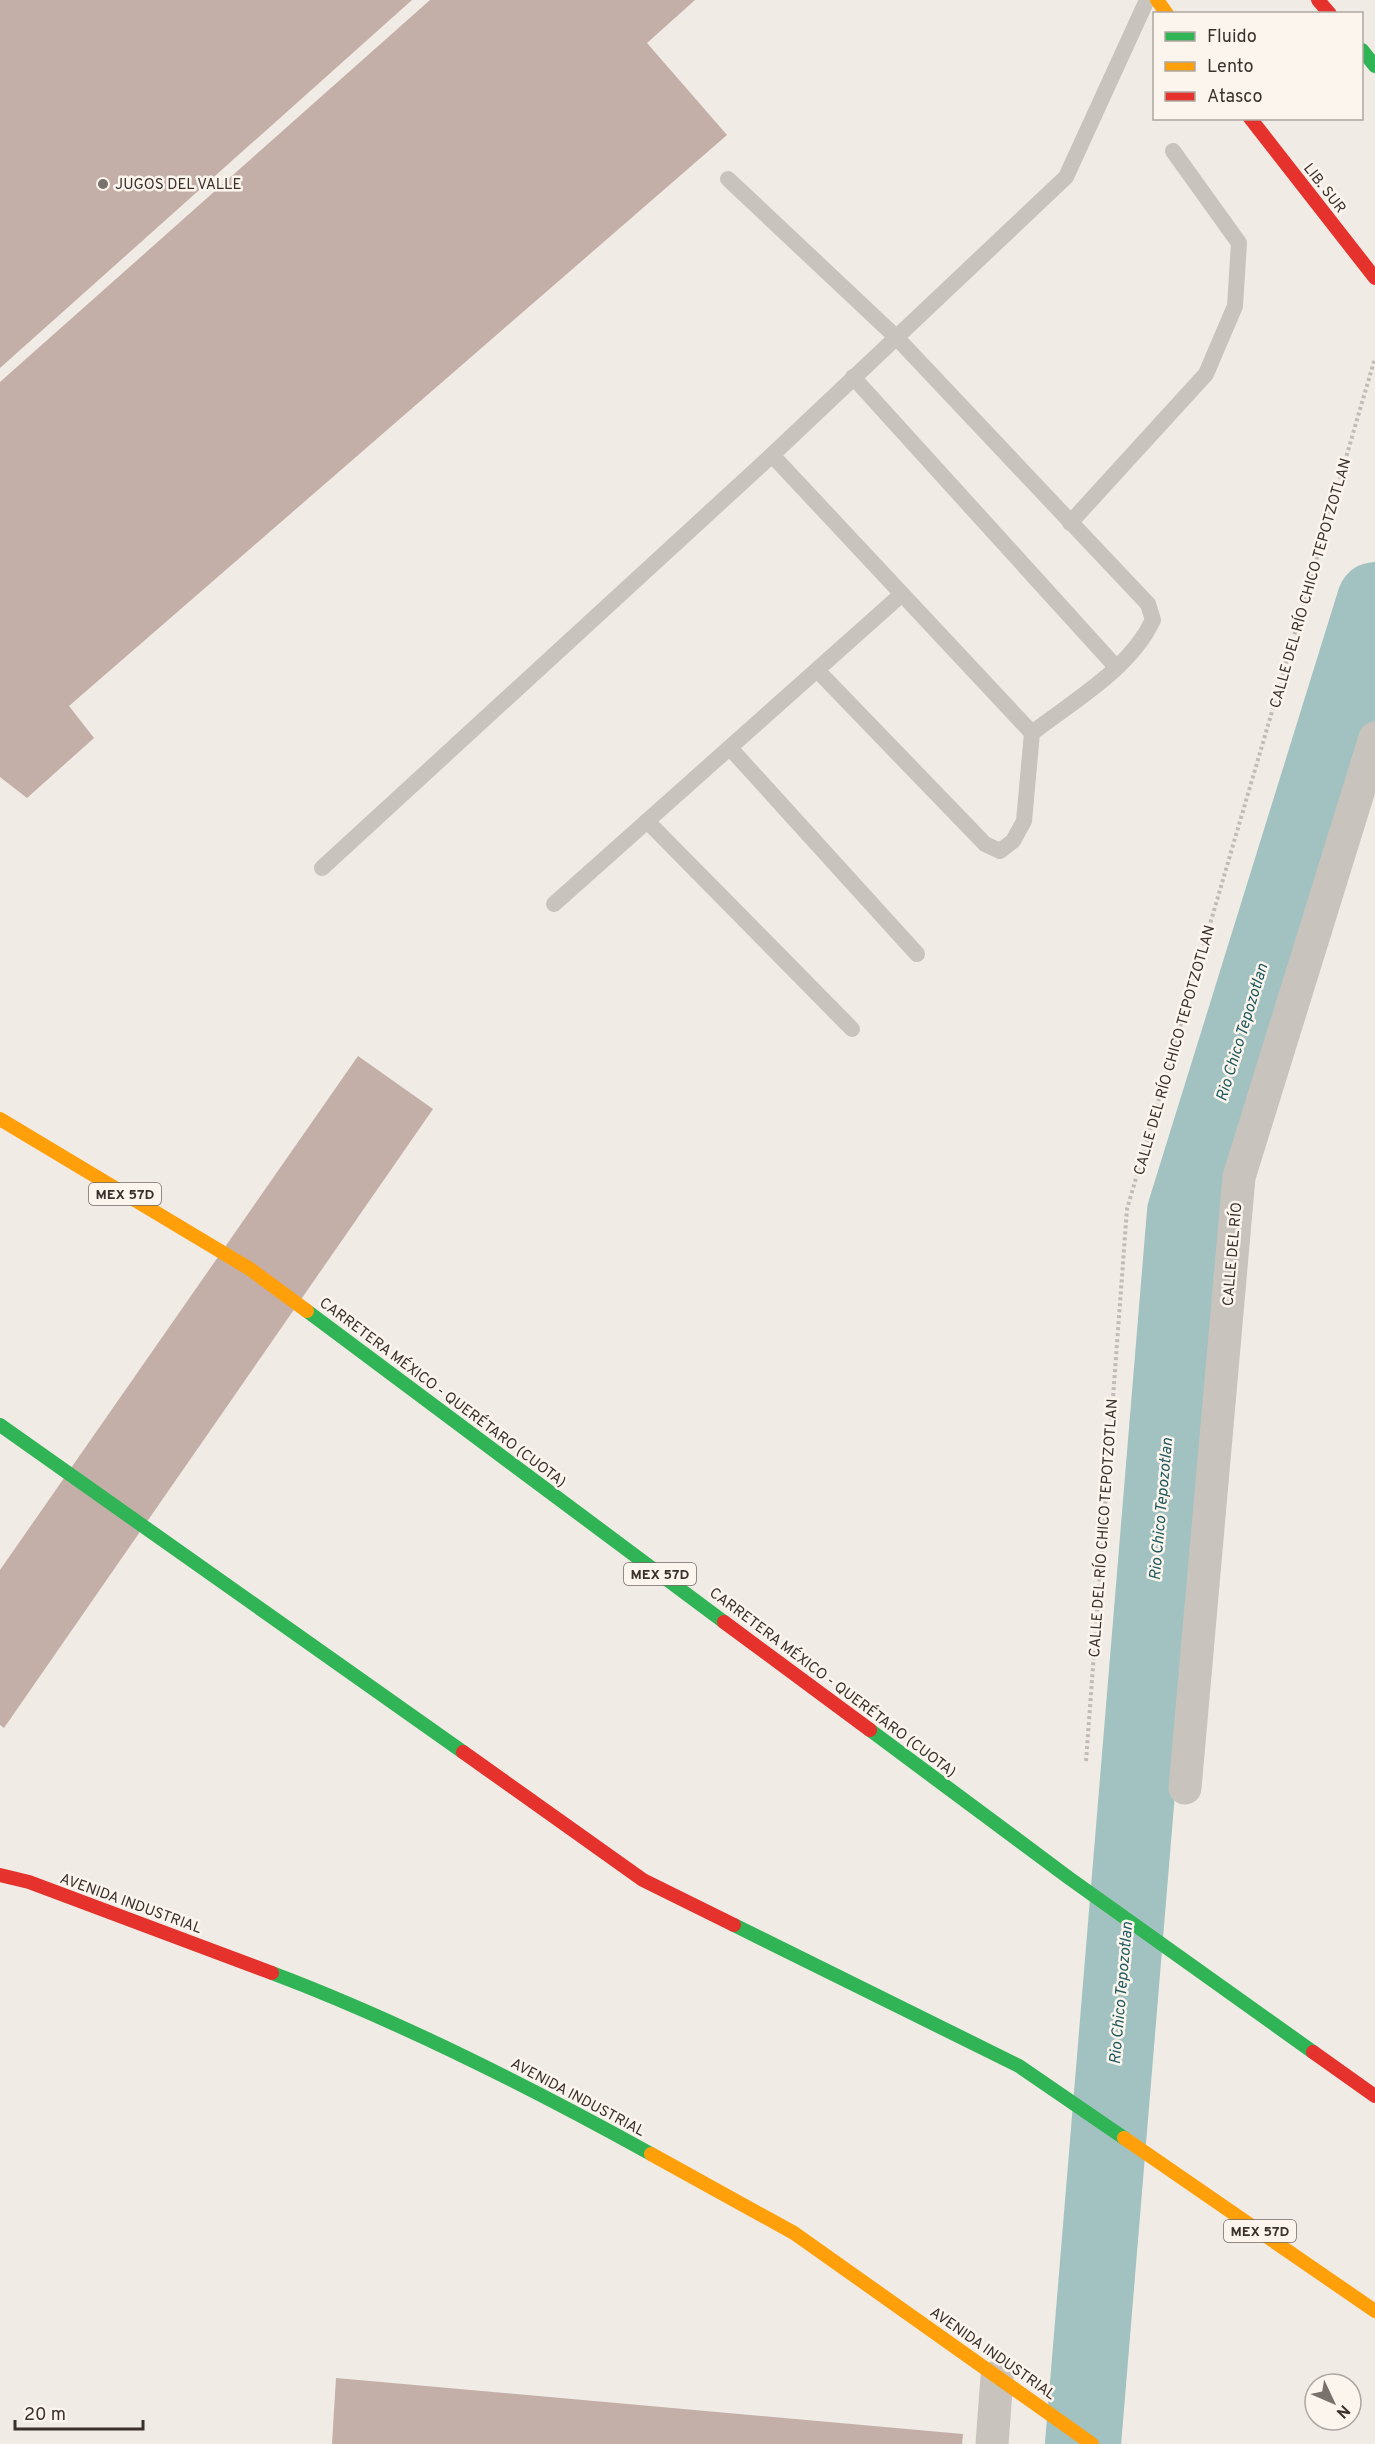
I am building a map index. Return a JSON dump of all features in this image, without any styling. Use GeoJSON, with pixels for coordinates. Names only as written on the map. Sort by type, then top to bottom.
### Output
{"type":"FeatureCollection","features":[{"type":"Feature","properties":{"kind":"main road"},"geometry":{"type":"LineString","coordinates":[[1318,0],[1328,12]]}},
{"type":"Feature","properties":{"kind":"main road"},"geometry":{"type":"LineString","coordinates":[[1363,51],[1375,66]]}},
{"type":"Feature","properties":{"kind":"main road","name":"LIB. SUR"},"geometry":{"type":"LineString","coordinates":[[1252,120],[1375,278]]}},
{"type":"Feature","properties":{"kind":"main road","name":"CARRETERA MÉXICO - QUERÉTARO (CUOTA)"},"geometry":{"type":"LineString","coordinates":[[0,1119],[250,1269],[1069,1878],[1375,2096]]}},
{"type":"Feature","properties":{"kind":"main road","name":"MEX 57D"},"geometry":{"type":"LineString","coordinates":[[0,1425],[643,1880],[1019,2066],[1375,2311]]}},
{"type":"Feature","properties":{"kind":"main road","name":"AVENIDA INDUSTRIAL"},"geometry":{"type":"LineString","coordinates":[[0,1875],[29,1882],[314,1989],[547,2096],[794,2232],[1092,2444]]}},
{"type":"Feature","properties":{"kind":"street","name":"CALLE DEL RÍO"},"geometry":{"type":"LineString","coordinates":[[1185,1788],[1239,1177],[1375,738]]}},
{"type":"Feature","properties":{"kind":"street"},"geometry":{"type":"LineString","coordinates":[[992,2444],[997,2376]]}},
{"type":"Feature","properties":{"kind":"lane"},"geometry":{"type":"LineString","coordinates":[[322,868],[772,455],[1066,177],[1148,0]]}},
{"type":"Feature","properties":{"kind":"lane"},"geometry":{"type":"LineString","coordinates":[[1070,523],[1206,374],[1235,306],[1239,243],[1173,151]]}},
{"type":"Feature","properties":{"kind":"lane"},"geometry":{"type":"LineString","coordinates":[[728,179],[896,337],[1148,604],[1153,620],[1116,667],[1032,733],[1024,821],[1013,841],[1000,851],[985,844],[817,670]]}},
{"type":"Feature","properties":{"kind":"lane"},"geometry":{"type":"LineString","coordinates":[[853,377],[1116,667]]}},
{"type":"Feature","properties":{"kind":"lane"},"geometry":{"type":"LineString","coordinates":[[772,455],[1032,733]]}},
{"type":"Feature","properties":{"kind":"lane"},"geometry":{"type":"LineString","coordinates":[[554,904],[902,594]]}},
{"type":"Feature","properties":{"kind":"lane"},"geometry":{"type":"LineString","coordinates":[[730,748],[917,954]]}},
{"type":"Feature","properties":{"kind":"lane"},"geometry":{"type":"LineString","coordinates":[[647,821],[852,1029]]}},
{"type":"Feature","properties":{"kind":"path","name":"CALLE DEL RÍO CHICO TEPOTZOTLAN"},"geometry":{"type":"LineString","coordinates":[[1086,1761],[1127,1209],[1375,358]]}},
{"type":"Feature","properties":{"kind":"building","name":"JUGOS DEL VALLE"},"geometry":{"type":"Polygon","coordinates":[[[0,0],[412,0],[0,368],[0,0]]]}},
{"type":"Feature","properties":{"kind":"building"},"geometry":{"type":"Polygon","coordinates":[[[430,0],[695,0],[647,43],[727,135],[69,706],[94,738],[27,798],[0,777],[0,382],[430,0]]]}},
{"type":"Feature","properties":{"kind":"building"},"geometry":{"type":"Polygon","coordinates":[[[358,1056],[433,1109],[4,1728],[0,1725],[0,1570],[358,1056]]]}},
{"type":"Feature","properties":{"kind":"building"},"geometry":{"type":"Polygon","coordinates":[[[336,2378],[963,2434],[962,2444],[332,2444],[336,2378]]]}},
{"type":"Feature","properties":{"kind":"waterway","name":"Rio Chico Tepozotlan"},"geometry":{"type":"LineString","coordinates":[[1083,2444],[1185,1212],[1375,600]]}},
{"type":"Feature","properties":{"kind":"traffic: fast"},"geometry":{"type":"LineString","coordinates":[[1363,51],[1375,66]]}},
{"type":"Feature","properties":{"kind":"traffic: fast"},"geometry":{"type":"LineString","coordinates":[[307,1311],[724,1622]]}},
{"type":"Feature","properties":{"kind":"traffic: fast"},"geometry":{"type":"LineString","coordinates":[[0,1425],[463,1752]]}},
{"type":"Feature","properties":{"kind":"traffic: fast"},"geometry":{"type":"LineString","coordinates":[[870,1730],[1069,1878],[1313,2052]]}},
{"type":"Feature","properties":{"kind":"traffic: fast"},"geometry":{"type":"LineString","coordinates":[[734,1925],[1019,2066],[1124,2138]]}},
{"type":"Feature","properties":{"kind":"traffic: fast"},"geometry":{"type":"LineString","coordinates":[[272,1973],[417,2034],[559,2104],[651,2154]]}},
{"type":"Feature","properties":{"kind":"traffic: slow"},"geometry":{"type":"LineString","coordinates":[[1157,0],[1166,12]]}},
{"type":"Feature","properties":{"kind":"traffic: slow"},"geometry":{"type":"LineString","coordinates":[[0,1119],[250,1269],[307,1311]]}},
{"type":"Feature","properties":{"kind":"traffic: slow"},"geometry":{"type":"LineString","coordinates":[[1124,2138],[1375,2311]]}},
{"type":"Feature","properties":{"kind":"traffic: slow"},"geometry":{"type":"LineString","coordinates":[[651,2154],[794,2233],[1092,2444]]}},
{"type":"Feature","properties":{"kind":"traffic: jam"},"geometry":{"type":"LineString","coordinates":[[1318,0],[1328,12]]}},
{"type":"Feature","properties":{"kind":"traffic: jam"},"geometry":{"type":"LineString","coordinates":[[1252,120],[1375,278]]}},
{"type":"Feature","properties":{"kind":"traffic: jam"},"geometry":{"type":"LineString","coordinates":[[724,1622],[870,1730]]}},
{"type":"Feature","properties":{"kind":"traffic: jam"},"geometry":{"type":"LineString","coordinates":[[463,1752],[643,1880],[734,1925]]}},
{"type":"Feature","properties":{"kind":"traffic: jam"},"geometry":{"type":"LineString","coordinates":[[0,1875],[29,1882],[272,1973]]}},
{"type":"Feature","properties":{"kind":"traffic: jam"},"geometry":{"type":"LineString","coordinates":[[1313,2052],[1375,2096]]}},
{"type":"Feature","properties":{"kind":"place","name":"JUGOS DEL VALLE"},"geometry":{"type":"Point","coordinates":[103,184]}}]}
